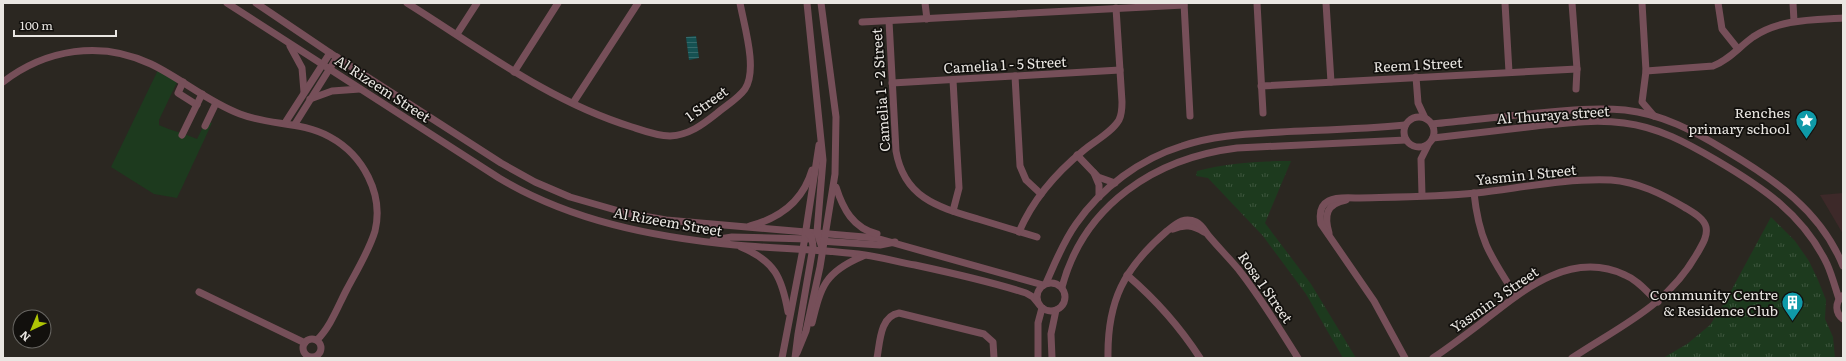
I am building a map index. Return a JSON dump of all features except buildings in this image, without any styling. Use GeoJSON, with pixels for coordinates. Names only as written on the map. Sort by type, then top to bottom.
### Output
{"type":"FeatureCollection","features":[{"type":"Feature","properties":{"kind":"street","name":"Al Rizeem Street"},"geometry":{"type":"LineString","coordinates":[[227,3],[499,178],[544,201],[578,215],[648,233],[709,242],[865,255],[972,277],[1030,295],[1040,305]]}},
{"type":"Feature","properties":{"kind":"street","name":"Al Rizeem Street"},"geometry":{"type":"LineString","coordinates":[[256,3],[330,53],[501,163],[553,190],[601,206],[645,217],[745,227],[814,238]]}},
{"type":"Feature","properties":{"kind":"street","name":"1 Street"},"geometry":{"type":"LineString","coordinates":[[407,3],[514,72],[574,103],[615,122],[657,134],[670,136],[694,130],[739,96],[748,84],[751,69],[740,3]]}},
{"type":"Feature","properties":{"kind":"street"},"geometry":{"type":"LineString","coordinates":[[457,34],[477,3]]}},
{"type":"Feature","properties":{"kind":"street"},"geometry":{"type":"LineString","coordinates":[[514,72],[558,3]]}},
{"type":"Feature","properties":{"kind":"street"},"geometry":{"type":"LineString","coordinates":[[574,103],[638,3]]}},
{"type":"Feature","properties":{"kind":"street"},"geometry":{"type":"LineString","coordinates":[[796,355],[806,331],[823,251],[814,238],[823,160],[807,3]]}},
{"type":"Feature","properties":{"kind":"street"},"geometry":{"type":"LineString","coordinates":[[821,3],[836,116],[837,155],[826,232]]}},
{"type":"Feature","properties":{"kind":"street"},"geometry":{"type":"LineString","coordinates":[[926,3],[927,19]]}},
{"type":"Feature","properties":{"kind":"street"},"geometry":{"type":"LineString","coordinates":[[1257,3],[1263,113]]}},
{"type":"Feature","properties":{"kind":"street"},"geometry":{"type":"LineString","coordinates":[[1326,3],[1331,82]]}},
{"type":"Feature","properties":{"kind":"street"},"geometry":{"type":"LineString","coordinates":[[1505,3],[1508,72]]}},
{"type":"Feature","properties":{"kind":"street"},"geometry":{"type":"LineString","coordinates":[[1572,3],[1577,68],[1576,89]]}},
{"type":"Feature","properties":{"kind":"street"},"geometry":{"type":"LineString","coordinates":[[1642,3],[1646,71],[1642,102],[1654,116]]}},
{"type":"Feature","properties":{"kind":"street"},"geometry":{"type":"LineString","coordinates":[[1718,3],[1722,29],[1738,49]]}},
{"type":"Feature","properties":{"kind":"street"},"geometry":{"type":"LineString","coordinates":[[1793,3],[1794,21]]}},
{"type":"Feature","properties":{"kind":"street"},"geometry":{"type":"LineString","coordinates":[[862,22],[1184,4],[1190,116]]}},
{"type":"Feature","properties":{"kind":"street"},"geometry":{"type":"LineString","coordinates":[[1019,232],[1041,194],[1077,155],[1113,127],[1119,120],[1122,111],[1122,102],[1116,8]]}},
{"type":"Feature","properties":{"kind":"street"},"geometry":{"type":"LineString","coordinates":[[1646,71],[1713,66],[1722,63],[1738,49],[1763,32],[1794,21],[1843,18]]}},
{"type":"Feature","properties":{"kind":"street","name":"Camelia 1 - 2 Street"},"geometry":{"type":"LineString","coordinates":[[889,21],[896,151],[900,165],[910,183],[923,197],[941,208],[1037,237]]}},
{"type":"Feature","properties":{"kind":"street"},"geometry":{"type":"LineString","coordinates":[[287,42],[302,68],[304,82],[303,94]]}},
{"type":"Feature","properties":{"kind":"street"},"geometry":{"type":"LineString","coordinates":[[3,82],[40,59],[68,52],[88,50],[109,51],[130,56],[151,64],[216,103],[252,118],[274,123],[295,124],[328,136],[351,153],[367,173],[374,189],[377,206],[374,232],[368,248],[328,326],[317,340]]}},
{"type":"Feature","properties":{"kind":"street"},"geometry":{"type":"LineString","coordinates":[[285,123],[330,53]]}},
{"type":"Feature","properties":{"kind":"street"},"geometry":{"type":"LineString","coordinates":[[295,124],[337,57]]}},
{"type":"Feature","properties":{"kind":"street","name":"Reem 1 Street"},"geometry":{"type":"LineString","coordinates":[[1261,86],[1577,68]]}},
{"type":"Feature","properties":{"kind":"street","name":"Camelia 1 - 5 Street"},"geometry":{"type":"LineString","coordinates":[[892,83],[1120,70]]}},
{"type":"Feature","properties":{"kind":"street"},"geometry":{"type":"LineString","coordinates":[[1015,76],[1020,166],[1026,180],[1041,194]]}},
{"type":"Feature","properties":{"kind":"street"},"geometry":{"type":"LineString","coordinates":[[1416,77],[1418,103],[1425,118],[1432,124],[1434,133],[1433,138],[1421,159],[1422,195]]}},
{"type":"Feature","properties":{"kind":"street"},"geometry":{"type":"LineString","coordinates":[[953,80],[959,188],[953,211]]}},
{"type":"Feature","properties":{"kind":"street"},"geometry":{"type":"LineString","coordinates":[[183,82],[178,93],[197,104]]}},
{"type":"Feature","properties":{"kind":"street"},"geometry":{"type":"LineString","coordinates":[[310,99],[332,91],[360,88]]}},
{"type":"Feature","properties":{"kind":"street"},"geometry":{"type":"LineString","coordinates":[[182,135],[202,94]]}},
{"type":"Feature","properties":{"kind":"street"},"geometry":{"type":"LineString","coordinates":[[1626,110],[1642,102]]}},
{"type":"Feature","properties":{"kind":"street"},"geometry":{"type":"LineString","coordinates":[[205,126],[216,103]]}},
{"type":"Feature","properties":{"kind":"street"},"geometry":{"type":"LineString","coordinates":[[1418,103],[1415,112],[1404,130],[1406,140],[1421,159]]}},
{"type":"Feature","properties":{"kind":"street","name":"Al Thuraya street"},"geometry":{"type":"LineString","coordinates":[[1432,124],[1558,111],[1601,109],[1626,110],[1654,116],[1706,139],[1770,177],[1797,200],[1818,223],[1830,241],[1843,266]]}},
{"type":"Feature","properties":{"kind":"street"},"geometry":{"type":"LineString","coordinates":[[1038,358],[1038,323],[1040,305],[1037,293],[1044,284],[1058,255],[1076,224],[1099,197],[1129,172],[1164,153],[1182,146],[1199,142],[1232,136],[1408,122],[1415,117],[1425,118]]}},
{"type":"Feature","properties":{"kind":"street","name":"Al Thuraya street"},"geometry":{"type":"LineString","coordinates":[[1433,138],[1559,124],[1603,122],[1637,125],[1662,132],[1681,140],[1762,188],[1781,203],[1806,231],[1828,265],[1841,297],[1836,308],[1843,319]]}},
{"type":"Feature","properties":{"kind":"street"},"geometry":{"type":"LineString","coordinates":[[745,227],[773,218],[794,202],[809,179],[820,139]]}},
{"type":"Feature","properties":{"kind":"street"},"geometry":{"type":"LineString","coordinates":[[796,355],[798,334],[813,250],[820,139]]}},
{"type":"Feature","properties":{"kind":"street"},"geometry":{"type":"LineString","coordinates":[[1062,287],[1070,262],[1096,220],[1113,202],[1146,177],[1179,161],[1216,151],[1237,148],[1406,140]]}},
{"type":"Feature","properties":{"kind":"street"},"geometry":{"type":"LineString","coordinates":[[1412,146],[1420,147],[1428,145]]}},
{"type":"Feature","properties":{"kind":"street"},"geometry":{"type":"LineString","coordinates":[[1077,155],[1094,173],[1104,180],[1115,183]]}},
{"type":"Feature","properties":{"kind":"street"},"geometry":{"type":"LineString","coordinates":[[1094,173],[1098,185],[1099,197]]}},
{"type":"Feature","properties":{"kind":"street","name":"Yasmin 1 Street"},"geometry":{"type":"LineString","coordinates":[[1405,358],[1374,301],[1330,238],[1326,218],[1328,210],[1333,205],[1354,198],[1474,193],[1570,181],[1613,180],[1635,184],[1655,192],[1693,213],[1706,218],[1711,226],[1709,236],[1678,281],[1658,302],[1572,358]]}},
{"type":"Feature","properties":{"kind":"street"},"geometry":{"type":"LineString","coordinates":[[834,183],[843,205],[856,224],[895,242]]}},
{"type":"Feature","properties":{"kind":"street"},"geometry":{"type":"LineString","coordinates":[[1474,193],[1477,220],[1483,241],[1492,259],[1516,296]]}},
{"type":"Feature","properties":{"kind":"street","name":"Rosa 1 Street"},"geometry":{"type":"LineString","coordinates":[[1108,358],[1108,332],[1112,311],[1117,295],[1127,275],[1147,249],[1167,232],[1188,226],[1197,228],[1208,235],[1222,249],[1254,290],[1298,358]]}},
{"type":"Feature","properties":{"kind":"street"},"geometry":{"type":"LineString","coordinates":[[782,358],[803,249],[814,238],[826,232],[870,236],[1044,284],[1053,282],[1062,287],[1065,293],[1065,300],[1062,306],[1056,310],[1049,311],[1040,305]]}},
{"type":"Feature","properties":{"kind":"street"},"geometry":{"type":"LineString","coordinates":[[709,242],[732,236],[814,238],[880,246],[895,242]]}},
{"type":"Feature","properties":{"kind":"street"},"geometry":{"type":"LineString","coordinates":[[735,245],[758,255],[775,270],[783,286],[789,316]]}},
{"type":"Feature","properties":{"kind":"street"},"geometry":{"type":"LineString","coordinates":[[796,355],[805,344],[809,336],[819,296],[825,283],[845,264],[865,255]]}},
{"type":"Feature","properties":{"kind":"street"},"geometry":{"type":"LineString","coordinates":[[972,277],[976,265]]}},
{"type":"Feature","properties":{"kind":"street","name":"Yasmin 3 Street"},"geometry":{"type":"LineString","coordinates":[[1433,358],[1516,296],[1543,278],[1557,273],[1586,268],[1613,270],[1626,275],[1638,283],[1658,302]]}},
{"type":"Feature","properties":{"kind":"street"},"geometry":{"type":"LineString","coordinates":[[993,283],[997,272]]}},
{"type":"Feature","properties":{"kind":"street"},"geometry":{"type":"LineString","coordinates":[[1127,275],[1152,297],[1200,358]]}},
{"type":"Feature","properties":{"kind":"street"},"geometry":{"type":"LineString","coordinates":[[200,292],[305,343]]}},
{"type":"Feature","properties":{"kind":"street"},"geometry":{"type":"LineString","coordinates":[[1052,358],[1051,334],[1056,310]]}},
{"type":"Feature","properties":{"kind":"street"},"geometry":{"type":"LineString","coordinates":[[877,358],[884,326],[889,316],[894,314],[905,314],[978,332],[991,338],[994,358]]}},
{"type":"Feature","properties":{"kind":"street"},"geometry":{"type":"LineString","coordinates":[[309,340],[317,340],[321,349],[319,353],[314,357],[306,356],[303,347],[305,343],[309,340]]}},
{"type":"Feature","properties":{"kind":"shaded area"},"geometry":{"type":"Polygon","coordinates":[[[1843,193],[1843,234],[1820,195],[1843,193]]]}},
{"type":"Feature","properties":{"kind":"green space"},"geometry":{"type":"Polygon","coordinates":[[[159,68],[178,80],[159,120],[159,125],[197,139],[206,121],[212,123],[177,198],[154,194],[111,167],[159,68]]]}},
{"type":"Feature","properties":{"kind":"green space"},"geometry":{"type":"Polygon","coordinates":[[[1291,161],[1265,223],[1311,284],[1356,358],[1343,358],[1306,294],[1263,236],[1208,178],[1196,176],[1197,171],[1232,164],[1291,161]]]}},
{"type":"Feature","properties":{"kind":"green space"},"geometry":{"type":"Polygon","coordinates":[[[1771,217],[1795,241],[1809,261],[1818,280],[1826,300],[1825,319],[1833,337],[1835,358],[1663,358],[1687,344],[1710,325],[1725,302],[1771,217]]]}},
{"type":"Feature","properties":{"kind":"water"},"geometry":{"type":"Polygon","coordinates":[[[696,36],[699,58],[689,60],[686,37],[696,36]]]}},
{"type":"Feature","properties":{"kind":"place","name":"Renches primary school"},"geometry":{"type":"Point","coordinates":[1806,140]}},
{"type":"Feature","properties":{"kind":"place","name":"Community Centre & Residence Club"},"geometry":{"type":"Point","coordinates":[1793,322]}}]}
